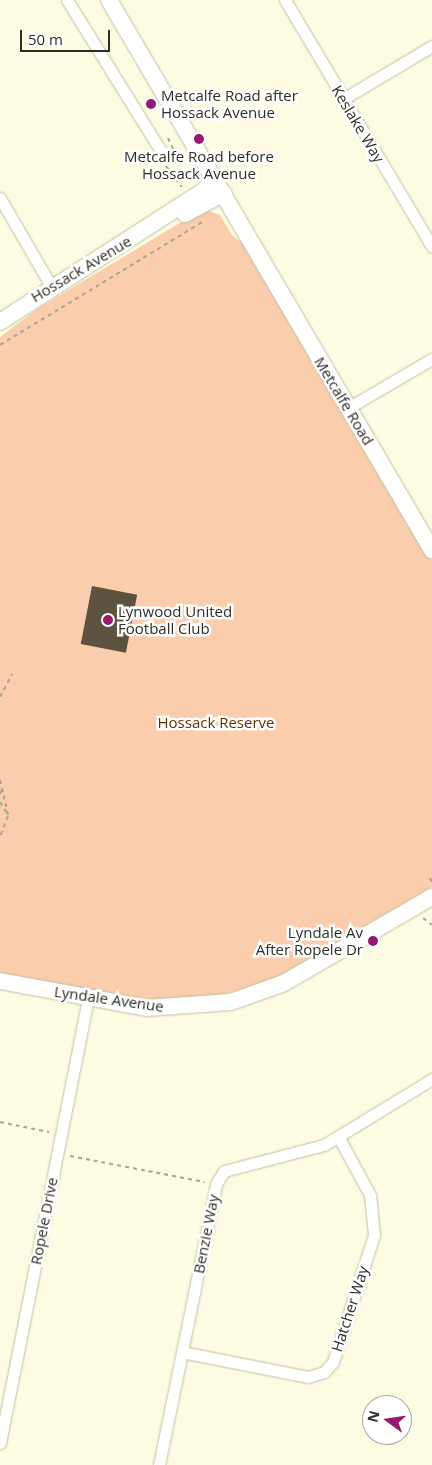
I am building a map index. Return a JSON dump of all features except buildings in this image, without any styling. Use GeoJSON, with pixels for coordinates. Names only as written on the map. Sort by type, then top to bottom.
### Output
{"type":"FeatureCollection","features":[{"type":"Feature","properties":{"kind":"street"},"geometry":{"type":"LineString","coordinates":[[67,0],[163,154]]}},
{"type":"Feature","properties":{"kind":"street","name":"Metcalfe Road"},"geometry":{"type":"LineString","coordinates":[[97,0],[257,253],[432,550]]}},
{"type":"Feature","properties":{"kind":"street","name":"Metcalfe Road"},"geometry":{"type":"LineString","coordinates":[[109,0],[216,190]]}},
{"type":"Feature","properties":{"kind":"street","name":"Keslake Way"},"geometry":{"type":"LineString","coordinates":[[285,0],[343,99],[427,228],[432,247]]}},
{"type":"Feature","properties":{"kind":"street"},"geometry":{"type":"LineString","coordinates":[[343,99],[432,46]]}},
{"type":"Feature","properties":{"kind":"street","name":"Hossack Avenue"},"geometry":{"type":"LineString","coordinates":[[0,322],[51,286],[216,190]]}},
{"type":"Feature","properties":{"kind":"street"},"geometry":{"type":"LineString","coordinates":[[0,198],[51,286]]}},
{"type":"Feature","properties":{"kind":"street"},"geometry":{"type":"LineString","coordinates":[[348,408],[432,359]]}},
{"type":"Feature","properties":{"kind":"street","name":"Lyndale Avenue"},"geometry":{"type":"LineString","coordinates":[[0,981],[88,999],[147,1008],[231,1002],[284,983],[430,901]]}},
{"type":"Feature","properties":{"kind":"street","name":"Ropele Drive"},"geometry":{"type":"LineString","coordinates":[[0,1443],[88,999]]}},
{"type":"Feature","properties":{"kind":"street","name":"Benzie Way"},"geometry":{"type":"LineString","coordinates":[[159,1465],[216,1184],[224,1170],[339,1138],[432,1079]]}},
{"type":"Feature","properties":{"kind":"street","name":"Hatcher Way"},"geometry":{"type":"LineString","coordinates":[[182,1352],[308,1377],[324,1372],[333,1362],[374,1234],[370,1195],[339,1138]]}},
{"type":"Feature","properties":{"kind":"path"},"geometry":{"type":"LineString","coordinates":[[0,344],[196,228],[204,218],[197,201],[177,186],[168,171]]}},
{"type":"Feature","properties":{"kind":"path"},"geometry":{"type":"LineString","coordinates":[[0,696],[12,674]]}},
{"type":"Feature","properties":{"kind":"path"},"geometry":{"type":"LineString","coordinates":[[0,780],[3,786],[8,816],[0,837]]}},
{"type":"Feature","properties":{"kind":"path"},"geometry":{"type":"LineString","coordinates":[[0,794],[3,786]]}},
{"type":"Feature","properties":{"kind":"path"},"geometry":{"type":"LineString","coordinates":[[0,802],[8,816]]}},
{"type":"Feature","properties":{"kind":"path"},"geometry":{"type":"LineString","coordinates":[[430,878],[432,882]]}},
{"type":"Feature","properties":{"kind":"path"},"geometry":{"type":"LineString","coordinates":[[0,1122],[61,1134]]}},
{"type":"Feature","properties":{"kind":"path"},"geometry":{"type":"LineString","coordinates":[[57,1154],[216,1184]]}},
{"type":"Feature","properties":{"kind":"green space","name":"Hossack Reserve"},"geometry":{"type":"Polygon","coordinates":[[[203,209],[220,215],[232,235],[255,254],[432,559],[432,887],[277,978],[209,999],[149,1002],[0,974],[0,337],[37,309],[203,209]]]}},
{"type":"Feature","properties":{"kind":"place","name":"Metcalfe Road after Hossack Avenue"},"geometry":{"type":"Point","coordinates":[151,104]}},
{"type":"Feature","properties":{"kind":"place","name":"Metcalfe Road before Hossack Avenue"},"geometry":{"type":"Point","coordinates":[199,139]}},
{"type":"Feature","properties":{"kind":"place","name":"Lynwood United Football Club"},"geometry":{"type":"Point","coordinates":[108,620]}},
{"type":"Feature","properties":{"kind":"place","name":"Lyndale Av After Ropele Dr"},"geometry":{"type":"Point","coordinates":[373,941]}}]}
